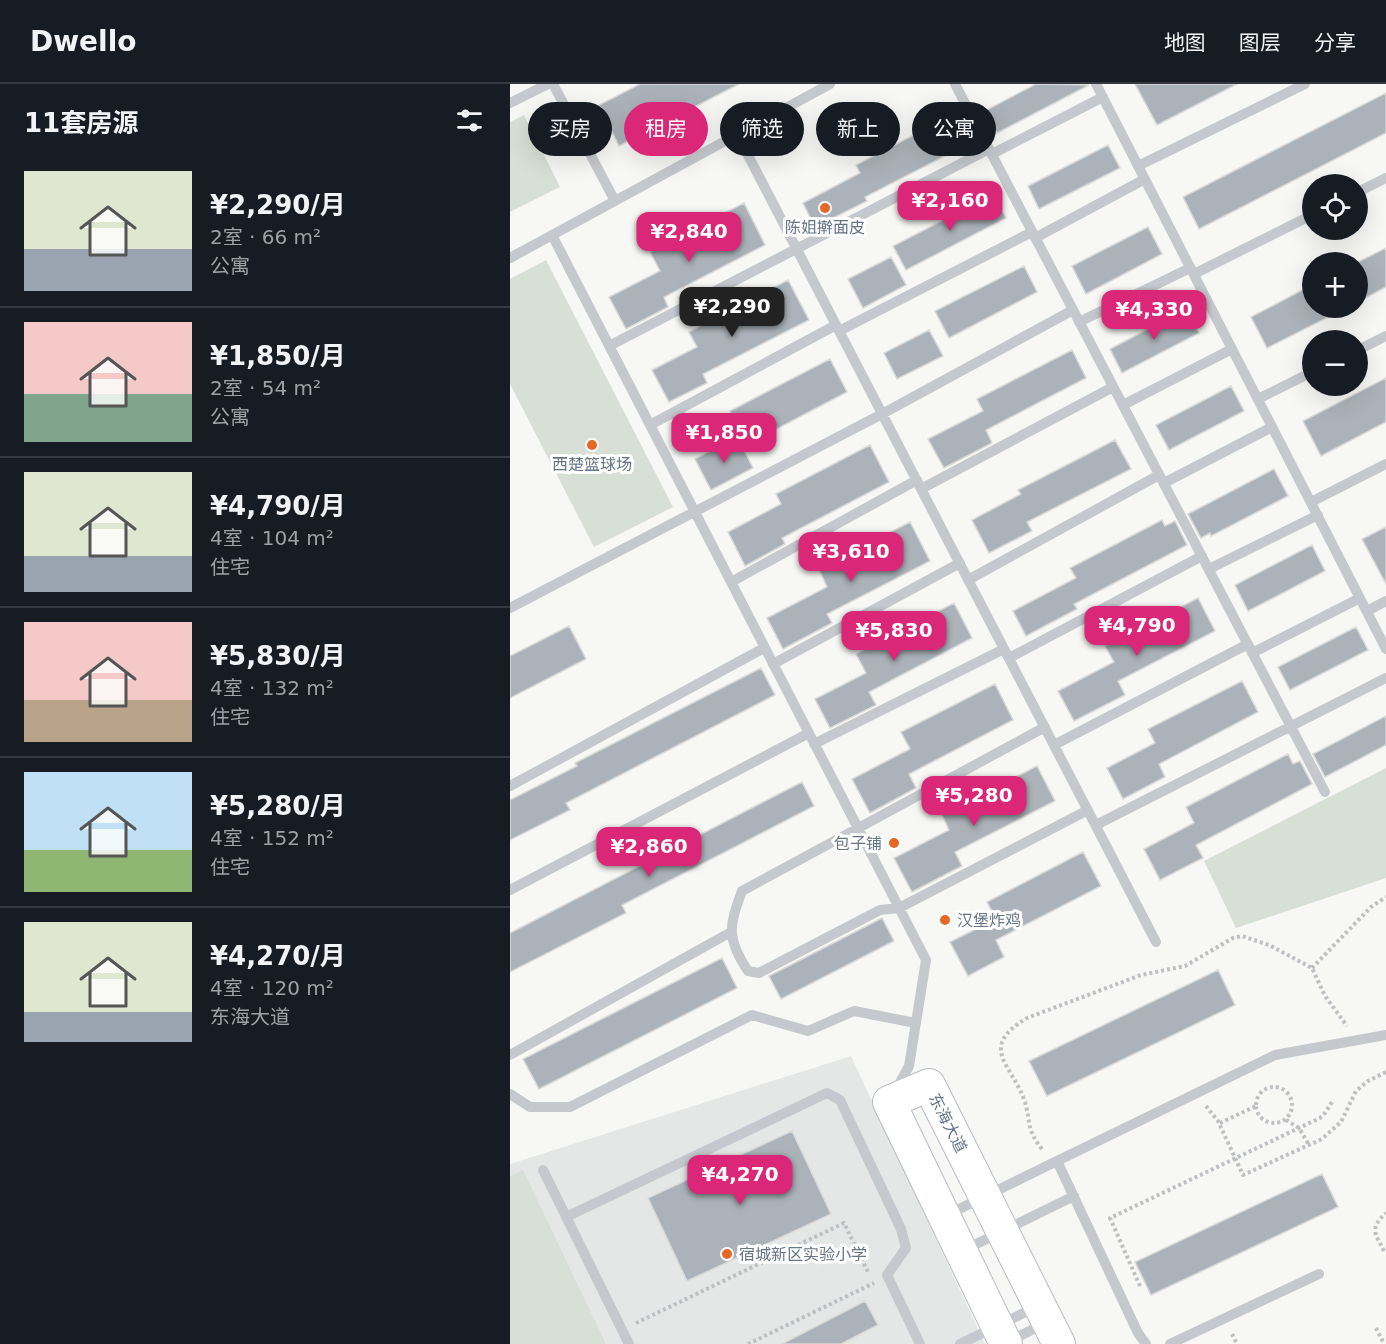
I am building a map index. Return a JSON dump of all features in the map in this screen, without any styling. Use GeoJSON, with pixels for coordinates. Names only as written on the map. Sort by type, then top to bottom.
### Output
{"type":"FeatureCollection","features":[{"type":"Feature","properties":{"kind":"street","name":"东海大道"},"geometry":{"type":"LineString","coordinates":[[889,1101],[929,1085],[1049,1324]]}},
{"type":"Feature","properties":{"kind":"street"},"geometry":{"type":"LineString","coordinates":[[889,1101],[1003,1339]]}},
{"type":"Feature","properties":{"kind":"lane"},"geometry":{"type":"LineString","coordinates":[[510,103],[548,84]]}},
{"type":"Feature","properties":{"kind":"lane"},"geometry":{"type":"LineString","coordinates":[[553,84],[615,201]]}},
{"type":"Feature","properties":{"kind":"lane"},"geometry":{"type":"LineString","coordinates":[[791,102],[817,87],[830,84]]}},
{"type":"Feature","properties":{"kind":"lane"},"geometry":{"type":"LineString","coordinates":[[955,84],[964,102]]}},
{"type":"Feature","properties":{"kind":"lane"},"geometry":{"type":"LineString","coordinates":[[1096,84],[1386,649]]}},
{"type":"Feature","properties":{"kind":"lane"},"geometry":{"type":"LineString","coordinates":[[1138,166],[1305,84]]}},
{"type":"Feature","properties":{"kind":"lane"},"geometry":{"type":"LineString","coordinates":[[996,149],[1103,97]]}},
{"type":"Feature","properties":{"kind":"lane"},"geometry":{"type":"LineString","coordinates":[[510,258],[720,143]]}},
{"type":"Feature","properties":{"kind":"lane"},"geometry":{"type":"LineString","coordinates":[[748,156],[1156,942]]}},
{"type":"Feature","properties":{"kind":"lane"},"geometry":{"type":"LineString","coordinates":[[609,346],[982,156]]}},
{"type":"Feature","properties":{"kind":"lane"},"geometry":{"type":"LineString","coordinates":[[992,156],[1325,792]]}},
{"type":"Feature","properties":{"kind":"lane"},"geometry":{"type":"LineString","coordinates":[[1368,187],[1386,178]]}},
{"type":"Feature","properties":{"kind":"lane"},"geometry":{"type":"LineString","coordinates":[[650,425],[838,328],[1034,235],[1145,179]]}},
{"type":"Feature","properties":{"kind":"lane"},"geometry":{"type":"LineString","coordinates":[[1079,322],[1302,220]]}},
{"type":"Feature","properties":{"kind":"lane"},"geometry":{"type":"LineString","coordinates":[[552,235],[926,960],[909,1066],[889,1101]]}},
{"type":"Feature","properties":{"kind":"lane"},"geometry":{"type":"LineString","coordinates":[[510,608],[882,414],[1073,310]]}},
{"type":"Feature","properties":{"kind":"lane"},"geometry":{"type":"LineString","coordinates":[[1368,345],[1386,336]]}},
{"type":"Feature","properties":{"kind":"lane"},"geometry":{"type":"LineString","coordinates":[[1123,405],[1232,349]]}},
{"type":"Feature","properties":{"kind":"lane"},"geometry":{"type":"LineString","coordinates":[[1258,399],[1302,377]]}},
{"type":"Feature","properties":{"kind":"lane"},"geometry":{"type":"LineString","coordinates":[[730,582],[1113,387]]}},
{"type":"Feature","properties":{"kind":"lane"},"geometry":{"type":"LineString","coordinates":[[968,580],[1162,479],[1272,427]]}},
{"type":"Feature","properties":{"kind":"lane"},"geometry":{"type":"LineString","coordinates":[[1311,502],[1386,464]]}},
{"type":"Feature","properties":{"kind":"lane"},"geometry":{"type":"LineString","coordinates":[[1209,569],[1318,515]]}},
{"type":"Feature","properties":{"kind":"lane"},"geometry":{"type":"LineString","coordinates":[[814,744],[1007,653],[1202,556]]}},
{"type":"Feature","properties":{"kind":"lane"},"geometry":{"type":"LineString","coordinates":[[773,664],[960,563]]}},
{"type":"Feature","properties":{"kind":"lane"},"geometry":{"type":"LineString","coordinates":[[1054,745],[1250,648],[1360,598]]}},
{"type":"Feature","properties":{"kind":"lane"},"geometry":{"type":"LineString","coordinates":[[1367,611],[1386,601]]}},
{"type":"Feature","properties":{"kind":"lane"},"geometry":{"type":"LineString","coordinates":[[510,786],[764,648]]}},
{"type":"Feature","properties":{"kind":"lane"},"geometry":{"type":"LineString","coordinates":[[1096,825],[1386,678]]}},
{"type":"Feature","properties":{"kind":"lane"},"geometry":{"type":"LineString","coordinates":[[1045,727],[742,891],[733,916],[731,932],[738,955],[748,971],[759,973],[880,910],[899,908],[1088,810]]}},
{"type":"Feature","properties":{"kind":"lane"},"geometry":{"type":"LineString","coordinates":[[510,890],[809,733]]}},
{"type":"Feature","properties":{"kind":"lane"},"geometry":{"type":"LineString","coordinates":[[510,1055],[731,932]]}},
{"type":"Feature","properties":{"kind":"lane"},"geometry":{"type":"LineString","coordinates":[[510,1094],[530,1107],[570,1107],[752,1015],[808,1031],[854,1011],[916,1023]]}},
{"type":"Feature","properties":{"kind":"lane"},"geometry":{"type":"LineString","coordinates":[[945,1217],[1275,1055],[1386,1035]]}},
{"type":"Feature","properties":{"kind":"lane"},"geometry":{"type":"LineString","coordinates":[[566,1217],[826,1093],[840,1100],[901,1229],[906,1248],[887,1275],[920,1344]]}},
{"type":"Feature","properties":{"kind":"lane"},"geometry":{"type":"LineString","coordinates":[[1053,1163],[1074,1196],[1138,1333],[1146,1344]]}},
{"type":"Feature","properties":{"kind":"lane"},"geometry":{"type":"LineString","coordinates":[[543,1170],[629,1344]]}},
{"type":"Feature","properties":{"kind":"lane"},"geometry":{"type":"LineString","coordinates":[[961,1251],[1074,1196]]}},
{"type":"Feature","properties":{"kind":"lane"},"geometry":{"type":"LineString","coordinates":[[1170,1344],[1319,1274]]}},
{"type":"Feature","properties":{"kind":"lane"},"geometry":{"type":"LineString","coordinates":[[1003,1339],[1049,1324]]}},
{"type":"Feature","properties":{"kind":"lane"},"geometry":{"type":"LineString","coordinates":[[960,1344],[1003,1339],[1049,1324]]}},
{"type":"Feature","properties":{"kind":"path"},"geometry":{"type":"LineString","coordinates":[[1311,968],[1371,907],[1386,897]]}},
{"type":"Feature","properties":{"kind":"path"},"geometry":{"type":"LineString","coordinates":[[1053,1163],[1032,1136],[1025,1102],[1001,1055],[1004,1035],[1027,1018],[1140,975],[1185,966],[1233,938],[1242,936],[1269,945],[1311,968],[1325,996],[1346,1023],[1352,1041]]}},
{"type":"Feature","properties":{"kind":"path"},"geometry":{"type":"LineString","coordinates":[[1200,1091],[1206,1106],[1220,1123],[1243,1175],[1322,1139],[1341,1122],[1356,1091],[1368,1081],[1386,1072]]}},
{"type":"Feature","properties":{"kind":"path"},"geometry":{"type":"LineString","coordinates":[[1275,1088],[1286,1092],[1292,1103],[1289,1115],[1274,1123],[1264,1120],[1256,1106],[1264,1090],[1275,1088]]}},
{"type":"Feature","properties":{"kind":"path"},"geometry":{"type":"LineString","coordinates":[[1140,1286],[1110,1218],[1320,1118],[1332,1102]]}},
{"type":"Feature","properties":{"kind":"path"},"geometry":{"type":"LineString","coordinates":[[1220,1123],[1256,1106]]}},
{"type":"Feature","properties":{"kind":"path"},"geometry":{"type":"LineString","coordinates":[[1285,1119],[1299,1128],[1309,1145]]}},
{"type":"Feature","properties":{"kind":"path"},"geometry":{"type":"LineString","coordinates":[[1384,1251],[1374,1231],[1376,1224],[1386,1213]]}},
{"type":"Feature","properties":{"kind":"path"},"geometry":{"type":"LineString","coordinates":[[622,1330],[844,1223],[879,1293]]}},
{"type":"Feature","properties":{"kind":"path"},"geometry":{"type":"LineString","coordinates":[[748,1344],[874,1283]]}},
{"type":"Feature","properties":{"kind":"path"},"geometry":{"type":"LineString","coordinates":[[1376,1328],[1384,1344]]}},
{"type":"Feature","properties":{"kind":"shaded area"},"geometry":{"type":"Polygon","coordinates":[[[524,115],[528,123],[528,156],[544,156],[560,187],[510,212],[510,122],[524,115]]]}},
{"type":"Feature","properties":{"kind":"shaded area","name":"西楚篮球场"},"geometry":{"type":"Polygon","coordinates":[[[546,260],[673,507],[594,547],[510,384],[510,279],[546,260]]]}},
{"type":"Feature","properties":{"kind":"shaded area"},"geometry":{"type":"Polygon","coordinates":[[[1386,768],[1386,878],[1236,928],[1204,861],[1386,768]]]}},
{"type":"Feature","properties":{"kind":"shaded area","name":"宿城新区实验小学"},"geometry":{"type":"Polygon","coordinates":[[[851,1056],[985,1344],[510,1344],[510,1164],[851,1056]]]}},
{"type":"Feature","properties":{"kind":"shaded area"},"geometry":{"type":"Polygon","coordinates":[[[523,1170],[606,1344],[510,1344],[510,1176],[523,1170]]]}},
{"type":"Feature","properties":{"kind":"building"},"geometry":{"type":"Polygon","coordinates":[[[640,84],[739,84],[704,102],[624,102],[624,143],[619,146],[612,132],[612,102],[605,102],[640,84]]]}},
{"type":"Feature","properties":{"kind":"building"},"geometry":{"type":"Polygon","coordinates":[[[1036,84],[1089,85],[997,133],[996,105],[1036,84]]]}},
{"type":"Feature","properties":{"kind":"building"},"geometry":{"type":"Polygon","coordinates":[[[1135,84],[1237,84],[1157,125],[1135,84]]]}},
{"type":"Feature","properties":{"kind":"building"},"geometry":{"type":"Polygon","coordinates":[[[1386,93],[1386,133],[1306,174],[1302,174],[1302,176],[1199,229],[1183,197],[1386,93]]]}},
{"type":"Feature","properties":{"kind":"building"},"geometry":{"type":"Polygon","coordinates":[[[912,136],[912,156],[945,156],[865,197],[867,201],[815,227],[803,203],[860,173],[856,165],[873,156],[900,156],[900,142],[912,136]]]}},
{"type":"Feature","properties":{"kind":"building"},"geometry":{"type":"Polygon","coordinates":[[[1108,145],[1120,168],[1039,209],[1028,186],[1108,145]]]}},
{"type":"Feature","properties":{"kind":"building"},"geometry":{"type":"Polygon","coordinates":[[[994,194],[1006,218],[906,270],[893,246],[994,194]]]}},
{"type":"Feature","properties":{"kind":"building"},"geometry":{"type":"Polygon","coordinates":[[[744,203],[765,245],[664,297],[668,307],[626,329],[609,297],[660,271],[650,252],[744,203]]]}},
{"type":"Feature","properties":{"kind":"building"},"geometry":{"type":"Polygon","coordinates":[[[1148,227],[1162,254],[1086,294],[1072,266],[1148,227]]]}},
{"type":"Feature","properties":{"kind":"building"},"geometry":{"type":"Polygon","coordinates":[[[1386,248],[1386,287],[1368,297],[1368,257],[1386,248]]]}},
{"type":"Feature","properties":{"kind":"building"},"geometry":{"type":"Polygon","coordinates":[[[891,257],[906,285],[863,308],[848,279],[891,257]]]}},
{"type":"Feature","properties":{"kind":"building"},"geometry":{"type":"Polygon","coordinates":[[[1024,266],[1037,292],[949,338],[935,311],[1024,266]]]}},
{"type":"Feature","properties":{"kind":"building"},"geometry":{"type":"Polygon","coordinates":[[[788,280],[809,320],[703,374],[707,383],[669,402],[652,370],[697,347],[689,332],[788,280]]]}},
{"type":"Feature","properties":{"kind":"building"},"geometry":{"type":"Polygon","coordinates":[[[1302,290],[1302,318],[1326,318],[1267,348],[1251,317],[1302,290]]]}},
{"type":"Feature","properties":{"kind":"building"},"geometry":{"type":"Polygon","coordinates":[[[1186,309],[1199,333],[1122,373],[1110,349],[1186,309]]]}},
{"type":"Feature","properties":{"kind":"building"},"geometry":{"type":"Polygon","coordinates":[[[929,330],[943,356],[897,379],[884,353],[929,330]]]}},
{"type":"Feature","properties":{"kind":"building"},"geometry":{"type":"Polygon","coordinates":[[[1072,350],[1086,378],[986,430],[992,443],[944,468],[928,439],[983,411],[977,399],[1072,350]]]}},
{"type":"Feature","properties":{"kind":"building"},"geometry":{"type":"Polygon","coordinates":[[[830,359],[847,392],[748,444],[730,411],[830,359]]]}},
{"type":"Feature","properties":{"kind":"building"},"geometry":{"type":"Polygon","coordinates":[[[1386,378],[1386,422],[1321,456],[1303,421],[1351,396],[1368,396],[1368,387],[1386,378]]]}},
{"type":"Feature","properties":{"kind":"building"},"geometry":{"type":"Polygon","coordinates":[[[1231,386],[1244,411],[1169,450],[1156,425],[1231,386]]]}},
{"type":"Feature","properties":{"kind":"building"},"geometry":{"type":"Polygon","coordinates":[[[737,437],[753,468],[711,490],[695,459],[737,437]]]}},
{"type":"Feature","properties":{"kind":"building"},"geometry":{"type":"Polygon","coordinates":[[[1115,440],[1131,469],[1027,522],[1032,531],[989,553],[972,520],[1021,494],[1018,490],[1115,440]]]}},
{"type":"Feature","properties":{"kind":"building"},"geometry":{"type":"Polygon","coordinates":[[[870,445],[889,482],[782,538],[785,544],[745,566],[728,532],[781,504],[776,494],[870,445]]]}},
{"type":"Feature","properties":{"kind":"building"},"geometry":{"type":"Polygon","coordinates":[[[1274,469],[1288,496],[1211,536],[1210,533],[1201,538],[1188,514],[1274,469]]]}},
{"type":"Feature","properties":{"kind":"building"},"geometry":{"type":"Polygon","coordinates":[[[1162,520],[1165,526],[1175,521],[1187,545],[1074,604],[1077,609],[1026,636],[1013,611],[1076,578],[1070,568],[1162,520]]]}},
{"type":"Feature","properties":{"kind":"building"},"geometry":{"type":"Polygon","coordinates":[[[910,522],[930,561],[827,614],[832,623],[783,649],[767,618],[827,587],[819,569],[910,522]]]}},
{"type":"Feature","properties":{"kind":"building"},"geometry":{"type":"Polygon","coordinates":[[[1386,527],[1386,584],[1362,539],[1386,527]]]}},
{"type":"Feature","properties":{"kind":"building"},"geometry":{"type":"Polygon","coordinates":[[[1312,545],[1325,571],[1248,611],[1235,585],[1312,545]]]}},
{"type":"Feature","properties":{"kind":"building"},"geometry":{"type":"Polygon","coordinates":[[[1198,598],[1215,631],[1118,681],[1125,695],[1074,721],[1058,691],[1114,662],[1105,646],[1198,598]]]}},
{"type":"Feature","properties":{"kind":"building"},"geometry":{"type":"Polygon","coordinates":[[[954,603],[972,638],[869,692],[876,705],[830,728],[815,699],[866,673],[856,654],[954,603]]]}},
{"type":"Feature","properties":{"kind":"building"},"geometry":{"type":"Polygon","coordinates":[[[569,626],[586,659],[510,698],[510,656],[569,626]]]}},
{"type":"Feature","properties":{"kind":"building"},"geometry":{"type":"Polygon","coordinates":[[[1356,627],[1368,650],[1290,690],[1278,667],[1356,627]]]}},
{"type":"Feature","properties":{"kind":"building"},"geometry":{"type":"Polygon","coordinates":[[[761,668],[775,695],[566,803],[570,810],[510,840],[510,800],[577,766],[575,763],[761,668]]]}},
{"type":"Feature","properties":{"kind":"building"},"geometry":{"type":"Polygon","coordinates":[[[1242,681],[1258,712],[1159,764],[1165,777],[1123,799],[1107,768],[1155,743],[1148,729],[1242,681]]]}},
{"type":"Feature","properties":{"kind":"building"},"geometry":{"type":"Polygon","coordinates":[[[995,684],[1013,720],[909,774],[916,788],[870,813],[852,779],[910,749],[901,732],[995,684]]]}},
{"type":"Feature","properties":{"kind":"building"},"geometry":{"type":"Polygon","coordinates":[[[1386,716],[1386,745],[1325,777],[1313,754],[1386,716]]]}},
{"type":"Feature","properties":{"kind":"building"},"geometry":{"type":"Polygon","coordinates":[[[1288,754],[1293,764],[1300,761],[1312,784],[1196,845],[1203,858],[1160,880],[1144,849],[1194,823],[1186,807],[1288,754]]]}},
{"type":"Feature","properties":{"kind":"building"},"geometry":{"type":"Polygon","coordinates":[[[1037,766],[1055,801],[955,852],[962,866],[912,892],[894,858],[949,830],[942,815],[1037,766]]]}},
{"type":"Feature","properties":{"kind":"building"},"geometry":{"type":"Polygon","coordinates":[[[802,782],[814,806],[622,905],[626,913],[510,972],[510,933],[802,782]]]}},
{"type":"Feature","properties":{"kind":"building"},"geometry":{"type":"Polygon","coordinates":[[[1083,852],[1101,886],[996,940],[1004,957],[968,976],[950,942],[996,919],[987,902],[1083,852]]]}},
{"type":"Feature","properties":{"kind":"building"},"geometry":{"type":"Polygon","coordinates":[[[882,918],[894,941],[781,999],[769,976],[882,918]]]}},
{"type":"Feature","properties":{"kind":"building"},"geometry":{"type":"Polygon","coordinates":[[[722,958],[737,988],[539,1089],[523,1059],[722,958]]]}},
{"type":"Feature","properties":{"kind":"building"},"geometry":{"type":"Polygon","coordinates":[[[1218,970],[1235,1005],[1047,1096],[1029,1061],[1218,970]]]}},
{"type":"Feature","properties":{"kind":"building"},"geometry":{"type":"Polygon","coordinates":[[[792,1131],[831,1214],[687,1281],[648,1198],[792,1131]]]}},
{"type":"Feature","properties":{"kind":"building"},"geometry":{"type":"Polygon","coordinates":[[[1322,1174],[1338,1207],[1151,1295],[1135,1262],[1322,1174]]]}},
{"type":"Feature","properties":{"kind":"building"},"geometry":{"type":"Polygon","coordinates":[[[865,1301],[878,1325],[841,1344],[782,1344],[865,1301]]]}},
{"type":"Feature","properties":{"kind":"place","name":"陈姐擀面皮"},"geometry":{"type":"Point","coordinates":[825,208]}},
{"type":"Feature","properties":{"kind":"place","name":"西楚篮球场"},"geometry":{"type":"Point","coordinates":[592,445]}},
{"type":"Feature","properties":{"kind":"place","name":"包子铺"},"geometry":{"type":"Point","coordinates":[894,843]}},
{"type":"Feature","properties":{"kind":"place","name":"汉堡炸鸡"},"geometry":{"type":"Point","coordinates":[945,920]}},
{"type":"Feature","properties":{"kind":"place","name":"宿城新区实验小学"},"geometry":{"type":"Point","coordinates":[727,1254]}}]}
